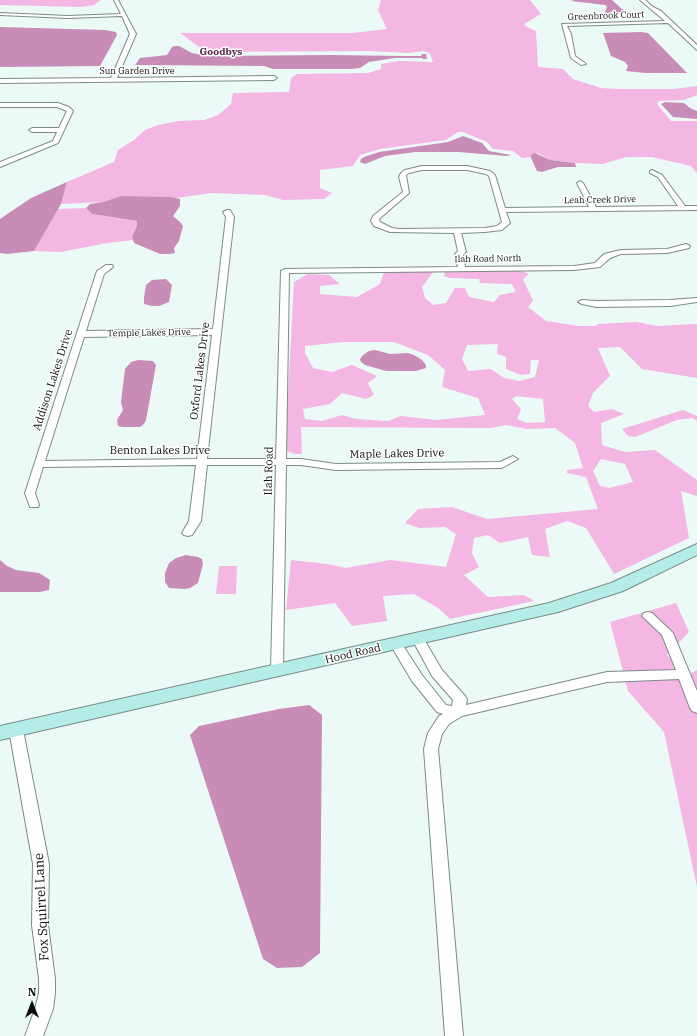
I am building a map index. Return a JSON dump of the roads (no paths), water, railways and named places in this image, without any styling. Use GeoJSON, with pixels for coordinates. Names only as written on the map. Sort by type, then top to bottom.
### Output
{"type":"FeatureCollection","features":[{"type":"Feature","properties":{"kind":"street"},"geometry":{"type":"LineString","coordinates":[[113,80],[133,34],[116,0]]}},
{"type":"Feature","properties":{"kind":"street"},"geometry":{"type":"LineString","coordinates":[[642,0],[697,48]]}},
{"type":"Feature","properties":{"kind":"street"},"geometry":{"type":"LineString","coordinates":[[0,14],[68,17],[124,15]]}},
{"type":"Feature","properties":{"kind":"street","name":"Greenbrook Court"},"geometry":{"type":"LineString","coordinates":[[583,64],[573,57],[568,34],[564,25],[669,22]]}},
{"type":"Feature","properties":{"kind":"street","name":"Sun Garden Drive"},"geometry":{"type":"LineString","coordinates":[[0,81],[274,78]]}},
{"type":"Feature","properties":{"kind":"street"},"geometry":{"type":"LineString","coordinates":[[0,105],[64,106],[70,111],[58,139],[53,144],[19,156],[0,165]]}},
{"type":"Feature","properties":{"kind":"street"},"geometry":{"type":"LineString","coordinates":[[32,130],[62,130]]}},
{"type":"Feature","properties":{"kind":"street"},"geometry":{"type":"LineString","coordinates":[[422,168],[476,168],[488,172],[492,175],[504,210],[507,220],[506,223],[504,226],[493,229],[399,231],[382,227],[375,221],[376,218],[406,193],[402,174],[407,171],[422,168]]}},
{"type":"Feature","properties":{"kind":"street"},"geometry":{"type":"LineString","coordinates":[[652,172],[660,176],[683,208]]}},
{"type":"Feature","properties":{"kind":"street"},"geometry":{"type":"LineString","coordinates":[[580,183],[594,209]]}},
{"type":"Feature","properties":{"kind":"street","name":"Leah Creek Drive"},"geometry":{"type":"LineString","coordinates":[[504,210],[697,208]]}},
{"type":"Feature","properties":{"kind":"street","name":"Oxford Lakes Drive"},"geometry":{"type":"LineString","coordinates":[[188,533],[195,521],[230,217],[227,212]]}},
{"type":"Feature","properties":{"kind":"street"},"geometry":{"type":"LineString","coordinates":[[457,230],[462,252],[460,254],[462,269]]}},
{"type":"Feature","properties":{"kind":"street","name":"Ilah Road North"},"geometry":{"type":"LineString","coordinates":[[285,271],[588,267],[602,262],[607,256],[621,252],[667,251],[686,246]]}},
{"type":"Feature","properties":{"kind":"street"},"geometry":{"type":"LineString","coordinates":[[462,252],[470,260],[473,269]]}},
{"type":"Feature","properties":{"kind":"street","name":"Addison Lakes Drive"},"geometry":{"type":"LineString","coordinates":[[34,505],[30,493],[39,464],[100,273],[109,267]]}},
{"type":"Feature","properties":{"kind":"street","name":"Ilah Road"},"geometry":{"type":"LineString","coordinates":[[277,670],[285,271]]}},
{"type":"Feature","properties":{"kind":"street"},"geometry":{"type":"LineString","coordinates":[[582,302],[596,304],[670,303],[697,300]]}},
{"type":"Feature","properties":{"kind":"street","name":"Temple Lakes Drive"},"geometry":{"type":"LineString","coordinates":[[80,334],[217,332]]}},
{"type":"Feature","properties":{"kind":"street","name":"Maple Lakes Drive"},"geometry":{"type":"LineString","coordinates":[[281,462],[301,462],[336,467],[502,465],[513,459]]}},
{"type":"Feature","properties":{"kind":"street","name":"Benton Lakes Drive"},"geometry":{"type":"LineString","coordinates":[[39,464],[281,462]]}},
{"type":"Feature","properties":{"kind":"street","name":"Hood Road"},"geometry":{"type":"LineString","coordinates":[[8,732],[552,608],[617,587],[697,549]]}},
{"type":"Feature","properties":{"kind":"street"},"geometry":{"type":"LineString","coordinates":[[648,616],[667,633],[697,708]]}},
{"type":"Feature","properties":{"kind":"street"},"geometry":{"type":"LineString","coordinates":[[418,639],[438,673],[460,699],[458,712]]}},
{"type":"Feature","properties":{"kind":"street"},"geometry":{"type":"LineString","coordinates":[[396,644],[418,678],[442,709],[458,712]]}},
{"type":"Feature","properties":{"kind":"street"},"geometry":{"type":"LineString","coordinates":[[418,678],[438,673]]}},
{"type":"Feature","properties":{"kind":"street"},"geometry":{"type":"LineString","coordinates":[[454,1036],[431,749],[435,733],[444,720],[458,712],[607,677],[684,674]]}},
{"type":"Feature","properties":{"kind":"street","name":"Fox Squirrel Lane"},"geometry":{"type":"LineString","coordinates":[[8,732],[41,864],[40,924],[47,979],[47,993],[44,1009],[34,1036]]}},
{"type":"Feature","properties":{"kind":"district","name":"Goodbys"},"geometry":{"type":"Point","coordinates":[221,52]}}]}
